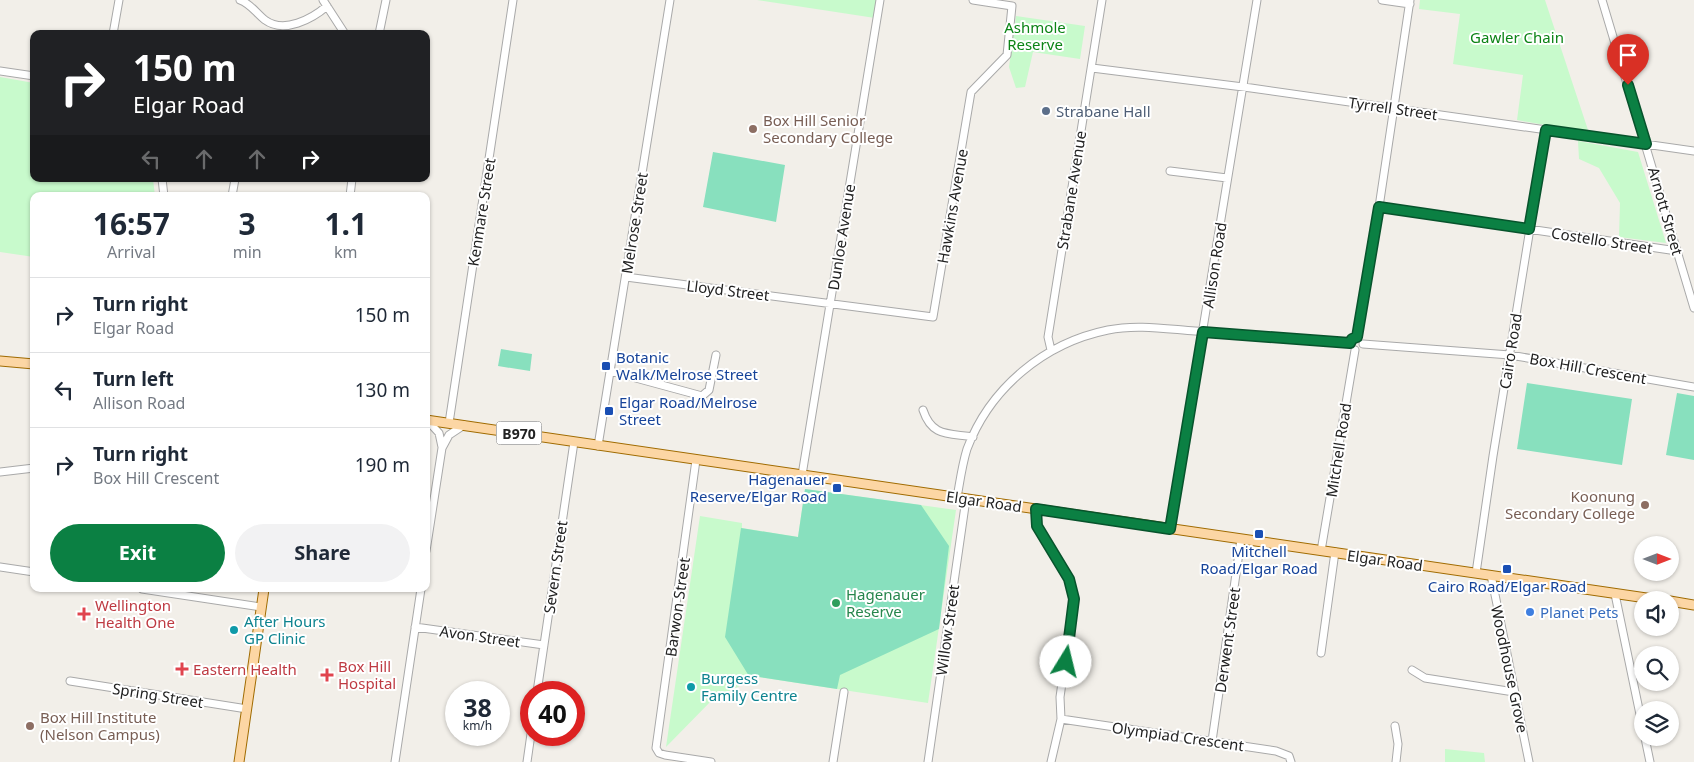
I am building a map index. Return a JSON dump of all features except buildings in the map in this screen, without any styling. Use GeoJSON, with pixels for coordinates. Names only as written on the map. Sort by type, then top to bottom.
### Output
{"type":"FeatureCollection","features":[{"type":"Feature","properties":{"kind":"main road"},"geometry":{"type":"LineString","coordinates":[[0,355],[30,362]]}},
{"type":"Feature","properties":{"kind":"main road"},"geometry":{"type":"LineString","coordinates":[[0,361],[30,363]]}},
{"type":"Feature","properties":{"kind":"main road","name":"Elgar Road"},"geometry":{"type":"LineString","coordinates":[[430,420],[1634,597]]}},
{"type":"Feature","properties":{"kind":"main road"},"geometry":{"type":"LineString","coordinates":[[239,762],[264,592]]}},
{"type":"Feature","properties":{"kind":"main road"},"geometry":{"type":"LineString","coordinates":[[1679,602],[1694,605]]}},
{"type":"Feature","properties":{"kind":"street"},"geometry":{"type":"LineString","coordinates":[[114,30],[118,0]]}},
{"type":"Feature","properties":{"kind":"street"},"geometry":{"type":"LineString","coordinates":[[240,0],[250,5],[269,22],[284,25],[313,17],[325,3],[342,30]]}},
{"type":"Feature","properties":{"kind":"street"},"geometry":{"type":"LineString","coordinates":[[380,30],[386,0]]}},
{"type":"Feature","properties":{"kind":"street","name":"Kenmare Street"},"geometry":{"type":"LineString","coordinates":[[449,423],[513,0]]}},
{"type":"Feature","properties":{"kind":"street","name":"Melrose Street"},"geometry":{"type":"LineString","coordinates":[[598,446],[670,0]]}},
{"type":"Feature","properties":{"kind":"street","name":"Dunloe Avenue"},"geometry":{"type":"LineString","coordinates":[[802,475],[880,0]]}},
{"type":"Feature","properties":{"kind":"street","name":"Hawkins Avenue"},"geometry":{"type":"LineString","coordinates":[[830,303],[933,317],[971,92],[1007,55],[1012,6],[973,0]]}},
{"type":"Feature","properties":{"kind":"street","name":"Strabane Avenue"},"geometry":{"type":"LineString","coordinates":[[1051,350],[1048,336],[1102,0]]}},
{"type":"Feature","properties":{"kind":"street","name":"Allison Road"},"geometry":{"type":"LineString","coordinates":[[1170,529],[1256,0]]}},
{"type":"Feature","properties":{"kind":"street"},"geometry":{"type":"LineString","coordinates":[[1357,337],[1410,2],[1382,0]]}},
{"type":"Feature","properties":{"kind":"street","name":"Arnott Street"},"geometry":{"type":"LineString","coordinates":[[1602,0],[1694,308]]}},
{"type":"Feature","properties":{"kind":"street","name":"Tyrrell Street"},"geometry":{"type":"LineString","coordinates":[[1092,68],[1242,87],[1694,151]]}},
{"type":"Feature","properties":{"kind":"street"},"geometry":{"type":"LineString","coordinates":[[0,71],[30,75]]}},
{"type":"Feature","properties":{"kind":"street","name":"Cairo Road"},"geometry":{"type":"LineString","coordinates":[[1476,573],[1546,130]]}},
{"type":"Feature","properties":{"kind":"street"},"geometry":{"type":"LineString","coordinates":[[1170,171],[1227,178]]}},
{"type":"Feature","properties":{"kind":"street","name":"Costello Street"},"geometry":{"type":"LineString","coordinates":[[1379,207],[1677,252]]}},
{"type":"Feature","properties":{"kind":"street","name":"Lloyd Street"},"geometry":{"type":"LineString","coordinates":[[626,277],[830,303]]}},
{"type":"Feature","properties":{"kind":"street"},"geometry":{"type":"LineString","coordinates":[[962,498],[962,468],[972,437],[992,403],[1017,374],[1051,350],[1109,329],[1144,328],[1350,343]]}},
{"type":"Feature","properties":{"kind":"street"},"geometry":{"type":"LineString","coordinates":[[1350,343],[1352,339],[1357,337]]}},
{"type":"Feature","properties":{"kind":"street"},"geometry":{"type":"LineString","coordinates":[[1350,343],[1355,350],[1360,349],[1363,344],[1357,337]]}},
{"type":"Feature","properties":{"kind":"street","name":"Box Hill Crescent"},"geometry":{"type":"LineString","coordinates":[[1363,344],[1510,355],[1694,387]]}},
{"type":"Feature","properties":{"kind":"street","name":"Mitchell Road"},"geometry":{"type":"LineString","coordinates":[[1321,551],[1355,350]]}},
{"type":"Feature","properties":{"kind":"street"},"geometry":{"type":"LineString","coordinates":[[610,371],[702,396],[709,390],[716,355]]}},
{"type":"Feature","properties":{"kind":"street"},"geometry":{"type":"LineString","coordinates":[[696,405],[698,396]]}},
{"type":"Feature","properties":{"kind":"street"},"geometry":{"type":"LineString","coordinates":[[923,410],[927,424],[937,432],[972,437]]}},
{"type":"Feature","properties":{"kind":"street"},"geometry":{"type":"LineString","coordinates":[[430,423],[439,433],[442,448]]}},
{"type":"Feature","properties":{"kind":"street"},"geometry":{"type":"LineString","coordinates":[[430,521],[442,448],[449,435],[464,425]]}},
{"type":"Feature","properties":{"kind":"street","name":"Severn Street"},"geometry":{"type":"LineString","coordinates":[[539,681],[574,442]]}},
{"type":"Feature","properties":{"kind":"street","name":"Barwon Street"},"geometry":{"type":"LineString","coordinates":[[696,460],[656,748],[659,753],[711,762]]}},
{"type":"Feature","properties":{"kind":"street"},"geometry":{"type":"LineString","coordinates":[[0,472],[30,468]]}},
{"type":"Feature","properties":{"kind":"street","name":"Willow Street"},"geometry":{"type":"LineString","coordinates":[[928,762],[962,498]]}},
{"type":"Feature","properties":{"kind":"street"},"geometry":{"type":"LineString","coordinates":[[1036,509],[1037,526],[1069,579],[1074,599],[1060,697],[1061,719],[1051,762]]}},
{"type":"Feature","properties":{"kind":"street","name":"Derwent Street"},"geometry":{"type":"LineString","coordinates":[[1212,742],[1241,539]]}},
{"type":"Feature","properties":{"kind":"street"},"geometry":{"type":"LineString","coordinates":[[1321,653],[1335,552]]}},
{"type":"Feature","properties":{"kind":"street"},"geometry":{"type":"LineString","coordinates":[[0,567],[30,571]]}},
{"type":"Feature","properties":{"kind":"street","name":"Woodhouse Grove"},"geometry":{"type":"LineString","coordinates":[[1491,575],[1529,762]]}},
{"type":"Feature","properties":{"kind":"street"},"geometry":{"type":"LineString","coordinates":[[162,592],[261,607]]}},
{"type":"Feature","properties":{"kind":"street"},"geometry":{"type":"LineString","coordinates":[[395,762],[421,592]]}},
{"type":"Feature","properties":{"kind":"street"},"geometry":{"type":"LineString","coordinates":[[1614,594],[1637,701]]}},
{"type":"Feature","properties":{"kind":"street","name":"Avon Street"},"geometry":{"type":"LineString","coordinates":[[415,626],[544,645]]}},
{"type":"Feature","properties":{"kind":"street"},"geometry":{"type":"LineString","coordinates":[[1412,670],[1425,678],[1514,692]]}},
{"type":"Feature","properties":{"kind":"street","name":"Spring Street"},"geometry":{"type":"LineString","coordinates":[[70,681],[247,708]]}},
{"type":"Feature","properties":{"kind":"street"},"geometry":{"type":"LineString","coordinates":[[833,762],[844,692]]}},
{"type":"Feature","properties":{"kind":"street","name":"Olympiad Crescent"},"geometry":{"type":"LineString","coordinates":[[1061,719],[1276,751],[1289,756],[1291,762]]}},
{"type":"Feature","properties":{"kind":"street"},"geometry":{"type":"LineString","coordinates":[[1395,726],[1398,744],[1396,762]]}},
{"type":"Feature","properties":{"kind":"street"},"geometry":{"type":"LineString","coordinates":[[527,762],[529,746]]}},
{"type":"Feature","properties":{"kind":"street"},"geometry":{"type":"LineString","coordinates":[[1647,746],[1650,762]]}},
{"type":"Feature","properties":{"kind":"green space"},"geometry":{"type":"Polygon","coordinates":[[[757,0],[880,0],[875,18],[757,0]]]}},
{"type":"Feature","properties":{"kind":"green space","name":"Gawler Chain"},"geometry":{"type":"Polygon","coordinates":[[[1420,0],[1545,0],[1589,133],[1517,120],[1523,75],[1453,64],[1460,14],[1419,9],[1420,0]]]}},
{"type":"Feature","properties":{"kind":"green space","name":"Ashmole Reserve"},"geometry":{"type":"Polygon","coordinates":[[[1016,16],[1085,26],[1080,59],[1033,52],[1025,87],[1016,88],[1009,67],[1016,16]]]}},
{"type":"Feature","properties":{"kind":"green space"},"geometry":{"type":"Polygon","coordinates":[[[0,77],[30,82],[30,182],[153,182],[155,192],[30,192],[30,256],[0,252],[0,77]]]}},
{"type":"Feature","properties":{"kind":"green space"},"geometry":{"type":"Polygon","coordinates":[[[1578,141],[1638,152],[1666,243],[1619,237],[1620,203],[1599,168],[1579,159],[1578,141]]]}},
{"type":"Feature","properties":{"kind":"green space"},"geometry":{"type":"Polygon","coordinates":[[[713,152],[785,165],[776,222],[703,207],[713,152]]]}},
{"type":"Feature","properties":{"kind":"green space"},"geometry":{"type":"Polygon","coordinates":[[[501,349],[532,354],[530,371],[498,366],[501,349]]]}},
{"type":"Feature","properties":{"kind":"green space"},"geometry":{"type":"Polygon","coordinates":[[[1527,383],[1632,399],[1622,465],[1517,449],[1527,383]]]}},
{"type":"Feature","properties":{"kind":"green space"},"geometry":{"type":"Polygon","coordinates":[[[1677,393],[1694,396],[1694,460],[1666,455],[1677,393]]]}},
{"type":"Feature","properties":{"kind":"green space","name":"Hagenauer Reserve"},"geometry":{"type":"Polygon","coordinates":[[[805,489],[956,510],[928,703],[759,677],[714,698],[666,747],[700,516],[742,523],[742,528],[798,537],[805,489]]]}},
{"type":"Feature","properties":{"kind":"green space","name":"Hagenauer Reserve"},"geometry":{"type":"Polygon","coordinates":[[[805,489],[921,505],[949,546],[939,629],[840,675],[837,689],[759,677],[752,681],[725,637],[741,528],[798,537],[805,489]]]}},
{"type":"Feature","properties":{"kind":"green space"},"geometry":{"type":"Polygon","coordinates":[[[1445,749],[1484,753],[1485,762],[1445,762],[1445,749]]]}},
{"type":"Feature","properties":{"kind":"place","name":"Strabane Hall"},"geometry":{"type":"Point","coordinates":[1046,111]}},
{"type":"Feature","properties":{"kind":"place","name":"Box Hill Senior Secondary College"},"geometry":{"type":"Point","coordinates":[753,129]}},
{"type":"Feature","properties":{"kind":"place","name":"Botanic Walk/Melrose Street"},"geometry":{"type":"Point","coordinates":[606,366]}},
{"type":"Feature","properties":{"kind":"place","name":"Elgar Road/Melrose Street"},"geometry":{"type":"Point","coordinates":[609,411]}},
{"type":"Feature","properties":{"kind":"place","name":"Hagenauer Reserve/Elgar Road"},"geometry":{"type":"Point","coordinates":[837,488]}},
{"type":"Feature","properties":{"kind":"place","name":"Koonung Secondary College"},"geometry":{"type":"Point","coordinates":[1645,505]}},
{"type":"Feature","properties":{"kind":"place","name":"Mitchell Road/Elgar Road"},"geometry":{"type":"Point","coordinates":[1259,534]}},
{"type":"Feature","properties":{"kind":"place","name":"Cairo Road/Elgar Road"},"geometry":{"type":"Point","coordinates":[1507,569]}},
{"type":"Feature","properties":{"kind":"place","name":"Hagenauer Reserve"},"geometry":{"type":"Point","coordinates":[836,603]}},
{"type":"Feature","properties":{"kind":"place","name":"Planet Pets"},"geometry":{"type":"Point","coordinates":[1530,612]}},
{"type":"Feature","properties":{"kind":"place","name":"Wellington Health One"},"geometry":{"type":"Point","coordinates":[84,614]}},
{"type":"Feature","properties":{"kind":"place","name":"After Hours GP Clinic"},"geometry":{"type":"Point","coordinates":[234,630]}},
{"type":"Feature","properties":{"kind":"place","name":"Eastern Health"},"geometry":{"type":"Point","coordinates":[182,669]}},
{"type":"Feature","properties":{"kind":"place","name":"Box Hill Hospital"},"geometry":{"type":"Point","coordinates":[327,675]}},
{"type":"Feature","properties":{"kind":"place","name":"Burgess Family Centre"},"geometry":{"type":"Point","coordinates":[691,687]}},
{"type":"Feature","properties":{"kind":"place","name":"Box Hill Institute (Nelson Campus)"},"geometry":{"type":"Point","coordinates":[30,726]}},
{"type":"Feature","properties":{"kind":"route"},"geometry":{"type":"LineString","coordinates":[[1066,662],[1074,599],[1069,579],[1037,526],[1036,509],[1170,529],[1203,332],[1350,343],[1352,339],[1357,337],[1379,207],[1529,229],[1546,130],[1646,144],[1628,85]]}}]}
